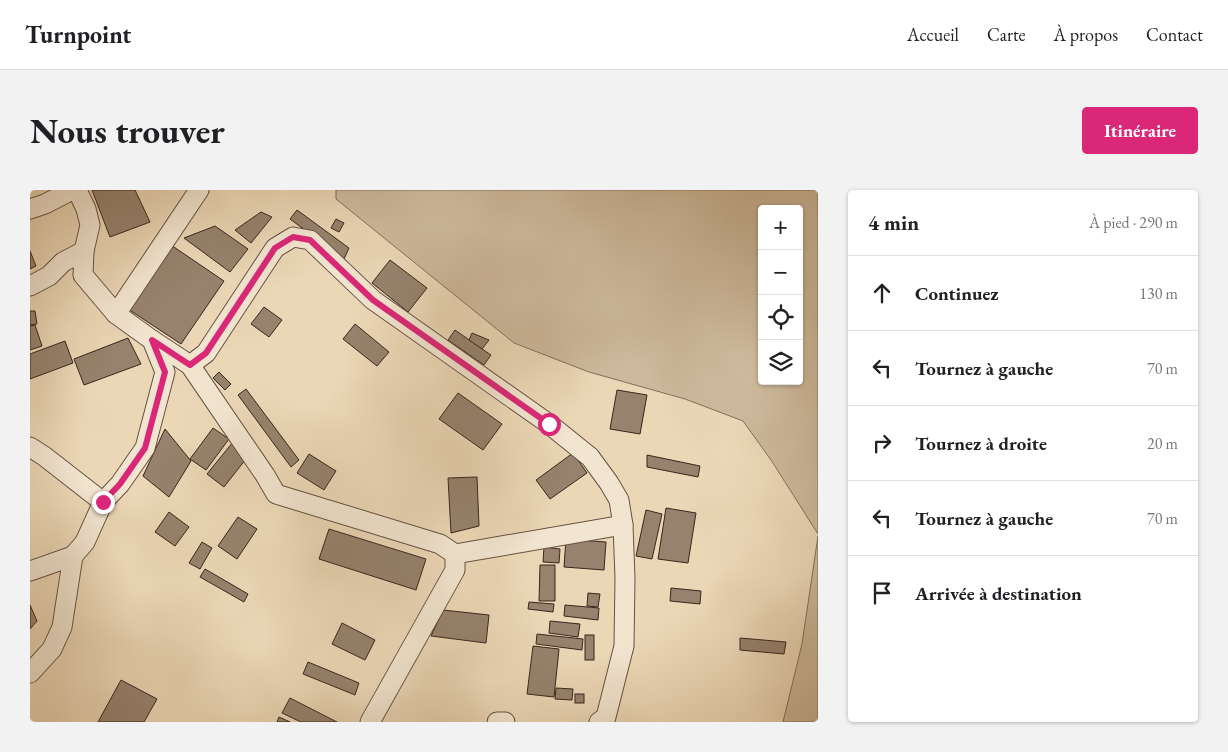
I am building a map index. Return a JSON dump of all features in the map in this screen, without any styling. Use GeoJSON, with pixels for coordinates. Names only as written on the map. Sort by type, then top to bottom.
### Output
{"type":"FeatureCollection","features":[{"type":"Feature","properties":{"kind":"street"},"geometry":{"type":"LineString","coordinates":[[30,210],[72,190]]}},
{"type":"Feature","properties":{"kind":"street"},"geometry":{"type":"LineString","coordinates":[[77,190],[86,209],[90,225],[84,251],[83,275],[116,314],[190,365],[276,494],[440,544],[454,554],[622,525]]}},
{"type":"Feature","properties":{"kind":"street"},"geometry":{"type":"LineString","coordinates":[[116,314],[199,190]]}},
{"type":"Feature","properties":{"kind":"street"},"geometry":{"type":"LineString","coordinates":[[190,365],[206,353],[275,248],[293,237],[310,240],[373,300],[549,424],[590,457],[619,500],[625,578],[624,646],[606,717],[599,722]]}},
{"type":"Feature","properties":{"kind":"street"},"geometry":{"type":"LineString","coordinates":[[30,286],[49,276],[63,262],[84,251]]}},
{"type":"Feature","properties":{"kind":"street"},"geometry":{"type":"LineString","coordinates":[[30,571],[73,556],[85,542],[103,502],[120,484],[145,448],[165,372],[152,340]]}},
{"type":"Feature","properties":{"kind":"street"},"geometry":{"type":"LineString","coordinates":[[30,448],[44,456],[103,502]]}},
{"type":"Feature","properties":{"kind":"street"},"geometry":{"type":"LineString","coordinates":[[370,722],[455,570],[454,554]]}},
{"type":"Feature","properties":{"kind":"street"},"geometry":{"type":"LineString","coordinates":[[30,673],[52,649],[62,627],[73,556]]}},
{"type":"Feature","properties":{"kind":"street"},"geometry":{"type":"LineString","coordinates":[[497,722],[505,722]]}},
{"type":"Feature","properties":{"kind":"shaded area"},"geometry":{"type":"Polygon","coordinates":[[[336,190],[818,190],[818,534],[771,460],[743,421],[685,399],[589,372],[514,343],[336,199],[336,190]]]}},
{"type":"Feature","properties":{"kind":"shaded area"},"geometry":{"type":"Polygon","coordinates":[[[818,536],[818,722],[783,722],[802,644],[818,536]]]}},
{"type":"Feature","properties":{"kind":"building"},"geometry":{"type":"Polygon","coordinates":[[[92,190],[135,190],[150,222],[110,237],[92,190]]]}},
{"type":"Feature","properties":{"kind":"building"},"geometry":{"type":"Polygon","coordinates":[[[297,210],[349,248],[344,259],[290,219],[297,210]]]}},
{"type":"Feature","properties":{"kind":"building"},"geometry":{"type":"Polygon","coordinates":[[[261,212],[272,217],[251,243],[235,230],[261,212]]]}},
{"type":"Feature","properties":{"kind":"building"},"geometry":{"type":"Polygon","coordinates":[[[336,219],[344,223],[339,232],[331,228],[336,219]]]}},
{"type":"Feature","properties":{"kind":"building"},"geometry":{"type":"Polygon","coordinates":[[[215,226],[248,249],[230,272],[184,238],[215,226]]]}},
{"type":"Feature","properties":{"kind":"building"},"geometry":{"type":"Polygon","coordinates":[[[168,243],[224,281],[181,344],[125,307],[168,243]]]}},
{"type":"Feature","properties":{"kind":"building"},"geometry":{"type":"Polygon","coordinates":[[[30,251],[36,266],[30,269],[30,251]]]}},
{"type":"Feature","properties":{"kind":"building"},"geometry":{"type":"Polygon","coordinates":[[[390,260],[427,288],[408,312],[372,283],[390,260]]]}},
{"type":"Feature","properties":{"kind":"building"},"geometry":{"type":"Polygon","coordinates":[[[264,307],[282,320],[269,337],[251,324],[264,307]]]}},
{"type":"Feature","properties":{"kind":"building"},"geometry":{"type":"Polygon","coordinates":[[[30,311],[35,311],[37,324],[30,325],[30,311]]]}},
{"type":"Feature","properties":{"kind":"building"},"geometry":{"type":"Polygon","coordinates":[[[355,324],[389,352],[377,366],[343,339],[355,324]]]}},
{"type":"Feature","properties":{"kind":"building"},"geometry":{"type":"Polygon","coordinates":[[[35,325],[42,346],[30,350],[30,326],[35,325]]]}},
{"type":"Feature","properties":{"kind":"building"},"geometry":{"type":"Polygon","coordinates":[[[455,330],[491,355],[484,365],[448,340],[455,330]]]}},
{"type":"Feature","properties":{"kind":"building"},"geometry":{"type":"Polygon","coordinates":[[[472,333],[489,340],[482,349],[469,340],[472,333]]]}},
{"type":"Feature","properties":{"kind":"building"},"geometry":{"type":"Polygon","coordinates":[[[128,338],[141,364],[84,385],[74,359],[128,338]]]}},
{"type":"Feature","properties":{"kind":"building"},"geometry":{"type":"Polygon","coordinates":[[[65,341],[73,363],[30,379],[30,354],[65,341]]]}},
{"type":"Feature","properties":{"kind":"building"},"geometry":{"type":"Polygon","coordinates":[[[219,372],[231,384],[225,390],[213,378],[219,372]]]}},
{"type":"Feature","properties":{"kind":"building"},"geometry":{"type":"Polygon","coordinates":[[[246,389],[299,460],[291,467],[238,395],[246,389]]]}},
{"type":"Feature","properties":{"kind":"building"},"geometry":{"type":"Polygon","coordinates":[[[617,390],[647,395],[640,434],[610,429],[617,390]]]}},
{"type":"Feature","properties":{"kind":"building"},"geometry":{"type":"Polygon","coordinates":[[[458,393],[502,424],[483,450],[439,419],[458,393]]]}},
{"type":"Feature","properties":{"kind":"building"},"geometry":{"type":"Polygon","coordinates":[[[213,428],[229,439],[206,470],[190,459],[213,428]]]}},
{"type":"Feature","properties":{"kind":"building"},"geometry":{"type":"Polygon","coordinates":[[[165,429],[191,461],[169,497],[143,476],[165,429]]]}},
{"type":"Feature","properties":{"kind":"building"},"geometry":{"type":"Polygon","coordinates":[[[233,442],[249,455],[224,487],[207,474],[233,442]]]}},
{"type":"Feature","properties":{"kind":"building"},"geometry":{"type":"Polygon","coordinates":[[[573,453],[587,473],[550,499],[536,480],[573,453]]]}},
{"type":"Feature","properties":{"kind":"building"},"geometry":{"type":"Polygon","coordinates":[[[309,454],[336,471],[324,490],[297,473],[309,454]]]}},
{"type":"Feature","properties":{"kind":"building"},"geometry":{"type":"Polygon","coordinates":[[[647,455],[700,466],[698,477],[647,467],[647,455]]]}},
{"type":"Feature","properties":{"kind":"building"},"geometry":{"type":"Polygon","coordinates":[[[477,477],[479,526],[451,533],[448,478],[477,477]]]}},
{"type":"Feature","properties":{"kind":"building"},"geometry":{"type":"Polygon","coordinates":[[[666,508],[696,513],[688,563],[658,559],[666,508]]]}},
{"type":"Feature","properties":{"kind":"building"},"geometry":{"type":"Polygon","coordinates":[[[646,510],[662,514],[652,559],[636,556],[646,510]]]}},
{"type":"Feature","properties":{"kind":"building"},"geometry":{"type":"Polygon","coordinates":[[[169,512],[189,527],[175,546],[155,532],[169,512]]]}},
{"type":"Feature","properties":{"kind":"building"},"geometry":{"type":"Polygon","coordinates":[[[238,517],[257,529],[237,559],[218,546],[238,517]]]}},
{"type":"Feature","properties":{"kind":"building"},"geometry":{"type":"Polygon","coordinates":[[[329,529],[426,559],[416,590],[319,559],[329,529]]]}},
{"type":"Feature","properties":{"kind":"building"},"geometry":{"type":"Polygon","coordinates":[[[566,539],[606,542],[604,570],[564,567],[566,539]]]}},
{"type":"Feature","properties":{"kind":"building"},"geometry":{"type":"Polygon","coordinates":[[[202,542],[212,548],[200,569],[189,563],[202,542]]]}},
{"type":"Feature","properties":{"kind":"building"},"geometry":{"type":"Polygon","coordinates":[[[544,547],[560,549],[559,563],[543,562],[544,547]]]}},
{"type":"Feature","properties":{"kind":"building"},"geometry":{"type":"Polygon","coordinates":[[[540,565],[555,565],[555,601],[539,601],[540,565]]]}},
{"type":"Feature","properties":{"kind":"building"},"geometry":{"type":"Polygon","coordinates":[[[205,569],[248,594],[244,602],[200,577],[205,569]]]}},
{"type":"Feature","properties":{"kind":"building"},"geometry":{"type":"Polygon","coordinates":[[[671,588],[701,591],[700,604],[670,601],[671,588]]]}},
{"type":"Feature","properties":{"kind":"building"},"geometry":{"type":"Polygon","coordinates":[[[588,593],[600,594],[598,607],[587,606],[588,593]]]}},
{"type":"Feature","properties":{"kind":"building"},"geometry":{"type":"Polygon","coordinates":[[[529,602],[554,604],[553,612],[528,609],[529,602]]]}},
{"type":"Feature","properties":{"kind":"building"},"geometry":{"type":"Polygon","coordinates":[[[30,605],[37,621],[30,629],[30,605]]]}},
{"type":"Feature","properties":{"kind":"building"},"geometry":{"type":"Polygon","coordinates":[[[565,605],[599,608],[598,620],[564,616],[565,605]]]}},
{"type":"Feature","properties":{"kind":"building"},"geometry":{"type":"Polygon","coordinates":[[[443,610],[489,615],[486,643],[431,636],[443,610]]]}},
{"type":"Feature","properties":{"kind":"building"},"geometry":{"type":"Polygon","coordinates":[[[550,621],[580,624],[578,637],[549,633],[550,621]]]}},
{"type":"Feature","properties":{"kind":"building"},"geometry":{"type":"Polygon","coordinates":[[[342,623],[375,640],[365,660],[332,644],[342,623]]]}},
{"type":"Feature","properties":{"kind":"building"},"geometry":{"type":"Polygon","coordinates":[[[537,634],[583,639],[582,650],[536,644],[537,634]]]}},
{"type":"Feature","properties":{"kind":"building"},"geometry":{"type":"Polygon","coordinates":[[[585,635],[594,635],[594,660],[585,660],[585,635]]]}},
{"type":"Feature","properties":{"kind":"building"},"geometry":{"type":"Polygon","coordinates":[[[740,638],[786,642],[784,654],[740,650],[740,638]]]}},
{"type":"Feature","properties":{"kind":"building"},"geometry":{"type":"Polygon","coordinates":[[[533,646],[559,649],[554,697],[527,694],[533,646]]]}},
{"type":"Feature","properties":{"kind":"building"},"geometry":{"type":"Polygon","coordinates":[[[308,662],[359,683],[355,695],[303,674],[308,662]]]}},
{"type":"Feature","properties":{"kind":"building"},"geometry":{"type":"Polygon","coordinates":[[[121,680],[157,699],[144,722],[98,722],[121,680]]]}},
{"type":"Feature","properties":{"kind":"building"},"geometry":{"type":"Polygon","coordinates":[[[556,688],[573,689],[572,700],[555,699],[556,688]]]}},
{"type":"Feature","properties":{"kind":"building"},"geometry":{"type":"Polygon","coordinates":[[[575,694],[584,694],[584,703],[575,703],[575,694]]]}},
{"type":"Feature","properties":{"kind":"building"},"geometry":{"type":"Polygon","coordinates":[[[290,698],[337,722],[301,722],[282,713],[290,698]]]}},
{"type":"Feature","properties":{"kind":"building"},"geometry":{"type":"Polygon","coordinates":[[[279,717],[290,722],[277,722],[279,717]]]}},
{"type":"Feature","properties":{"kind":"route"},"geometry":{"type":"LineString","coordinates":[[103,502],[120,484],[145,448],[165,372],[152,340],[190,365],[206,353],[275,248],[293,237],[310,240],[373,300],[549,424]]}}]}
